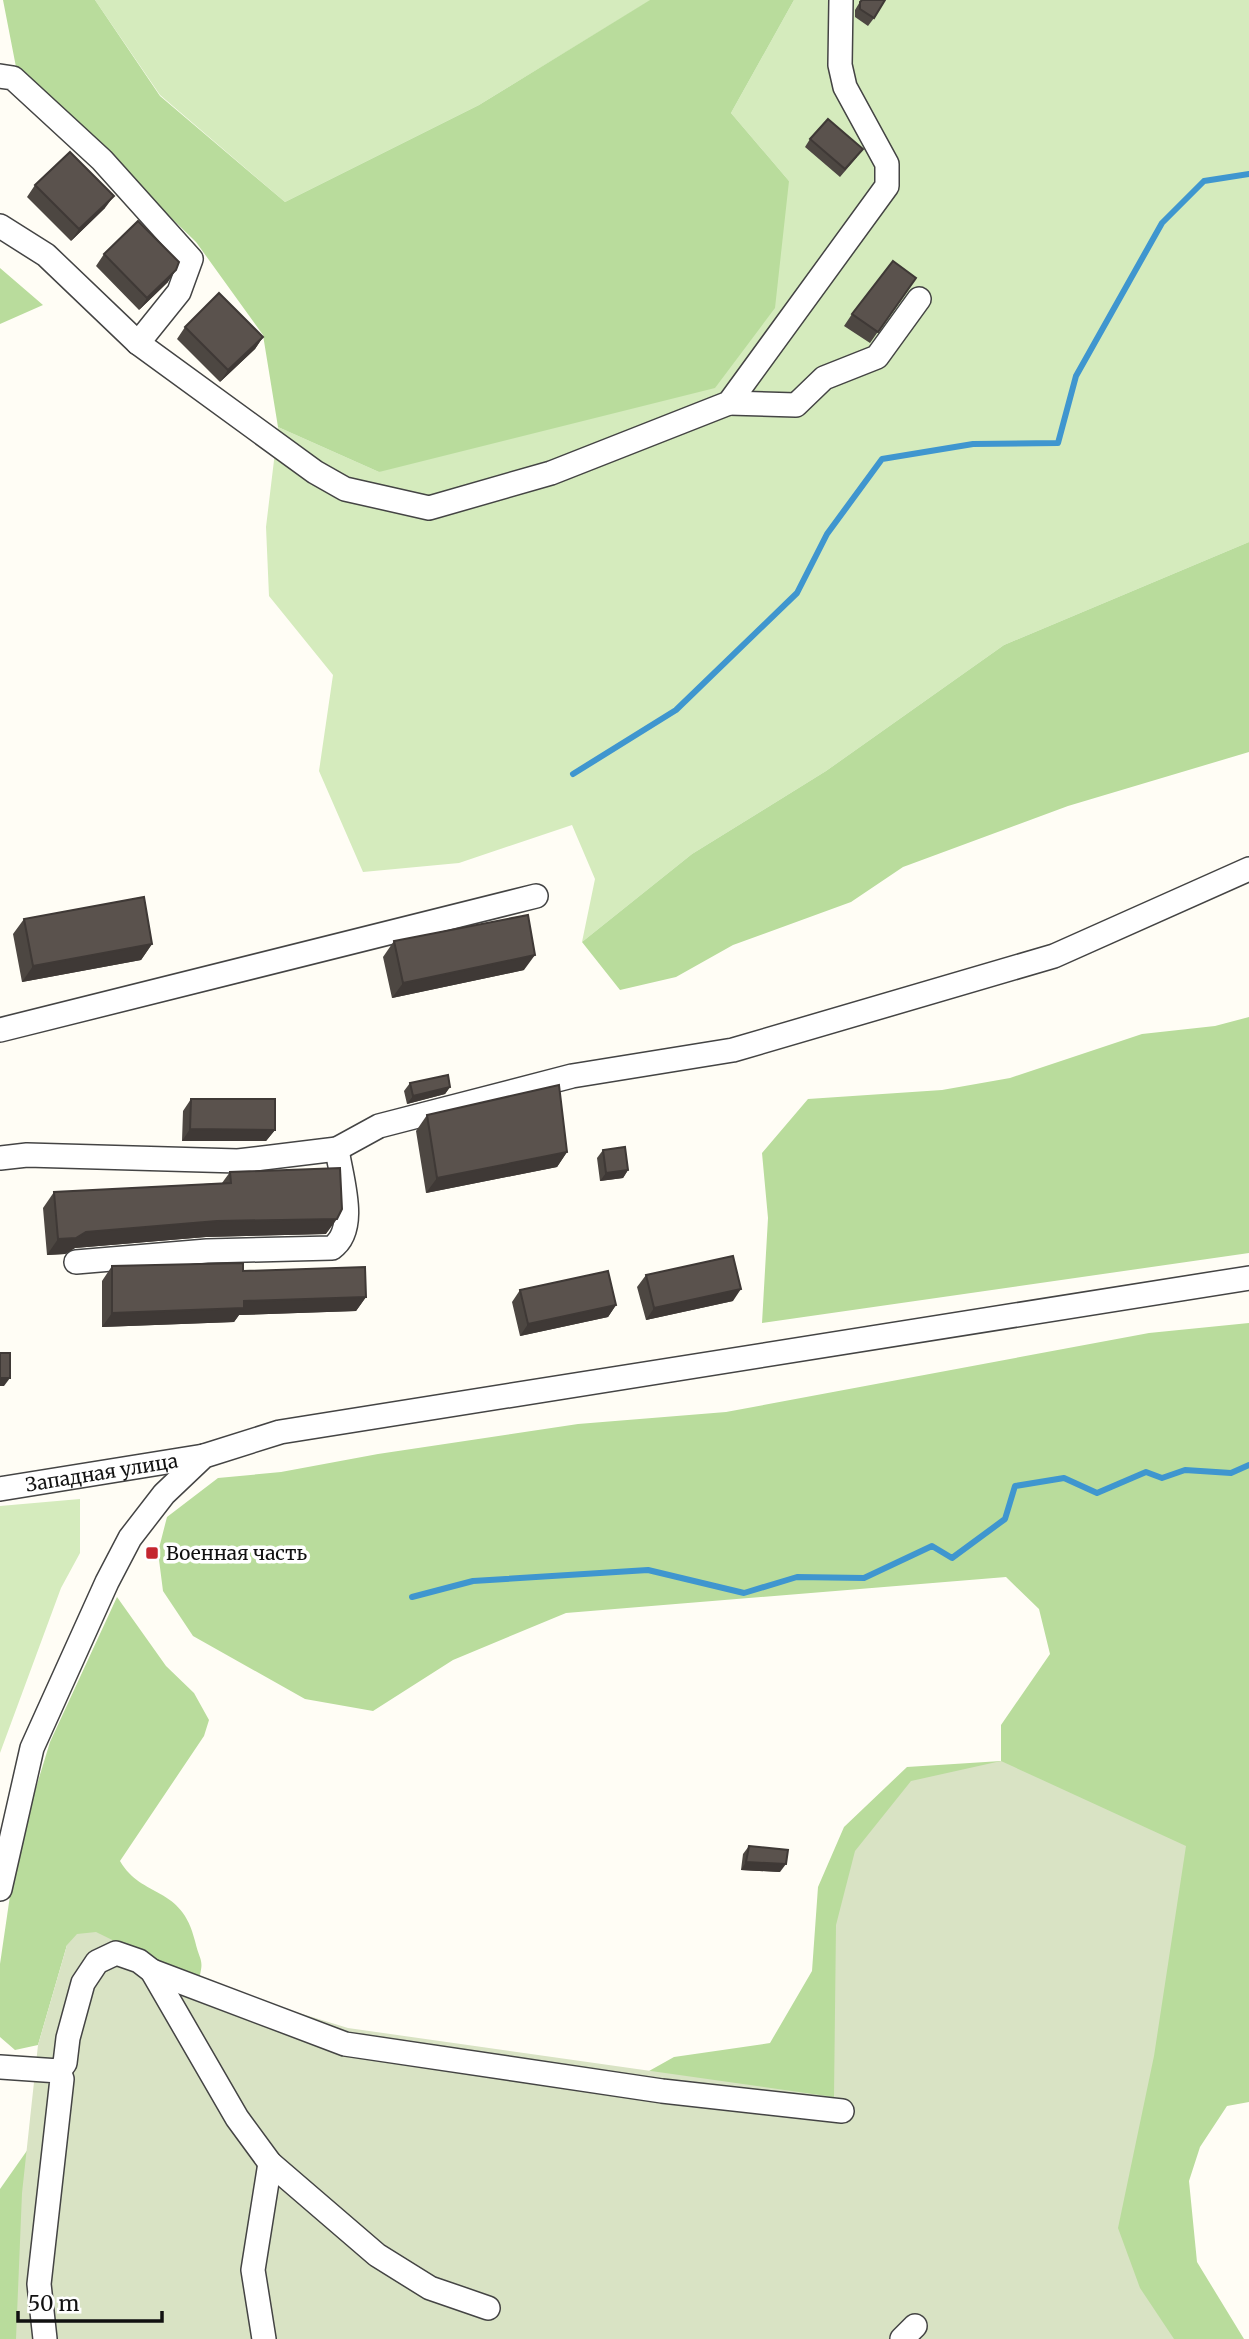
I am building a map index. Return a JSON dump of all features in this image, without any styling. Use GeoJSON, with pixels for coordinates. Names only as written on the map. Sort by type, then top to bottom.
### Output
{"type":"FeatureCollection","features":[{"type":"Feature","properties":{"kind":"street"},"geometry":{"type":"LineString","coordinates":[[729,403],[887,186],[887,164],[845,87],[839,65],[841,0]]}},
{"type":"Feature","properties":{"kind":"street"},"geometry":{"type":"LineString","coordinates":[[0,76],[13,78],[102,160],[191,258],[179,292],[138,343]]}},
{"type":"Feature","properties":{"kind":"street"},"geometry":{"type":"LineString","coordinates":[[0,226],[46,255],[138,343],[315,472],[345,489],[429,508],[551,473],[729,403],[796,405],[824,378],[877,358],[919,299]]}},
{"type":"Feature","properties":{"kind":"street"},"geometry":{"type":"LineString","coordinates":[[0,1158],[27,1156],[237,1161],[337,1149],[379,1126],[572,1076],[733,1050],[1054,956],[1249,869]]}},
{"type":"Feature","properties":{"kind":"street"},"geometry":{"type":"LineString","coordinates":[[0,1030],[536,896]]}},
{"type":"Feature","properties":{"kind":"street"},"geometry":{"type":"LineString","coordinates":[[76,1262],[207,1251],[332,1248],[343,1240],[347,1226],[337,1149]]}},
{"type":"Feature","properties":{"kind":"street","name":"Западная улица"},"geometry":{"type":"LineString","coordinates":[[0,1489],[204,1455],[280,1432],[1249,1278]]}},
{"type":"Feature","properties":{"kind":"street"},"geometry":{"type":"LineString","coordinates":[[0,1889],[32,1748],[107,1582],[130,1538],[155,1505],[204,1455]]}},
{"type":"Feature","properties":{"kind":"street"},"geometry":{"type":"LineString","coordinates":[[59,2071],[65,2063],[68,2038],[83,1983],[97,1962],[116,1953],[139,1961],[152,1971],[345,2044],[662,2091],[842,2111]]}},
{"type":"Feature","properties":{"kind":"street"},"geometry":{"type":"LineString","coordinates":[[152,1971],[237,2118],[270,2163],[377,2255],[430,2288],[488,2308]]}},
{"type":"Feature","properties":{"kind":"street"},"geometry":{"type":"LineString","coordinates":[[0,2067],[59,2071]]}},
{"type":"Feature","properties":{"kind":"street"},"geometry":{"type":"LineString","coordinates":[[45,2339],[39,2284],[62,2079],[59,2071]]}},
{"type":"Feature","properties":{"kind":"street"},"geometry":{"type":"LineString","coordinates":[[264,2339],[253,2270],[270,2163]]}},
{"type":"Feature","properties":{"kind":"green space"},"geometry":{"type":"Polygon","coordinates":[[[3,0],[95,0],[160,96],[285,202],[479,105],[650,0],[794,0],[731,113],[789,181],[775,308],[715,388],[379,472],[278,427],[263,335],[196,242],[16,67],[3,0]]]}},
{"type":"Feature","properties":{"kind":"green space"},"geometry":{"type":"Polygon","coordinates":[[[95,0],[651,0],[479,105],[285,202],[160,95],[95,0]]]}},
{"type":"Feature","properties":{"kind":"green space"},"geometry":{"type":"Polygon","coordinates":[[[794,0],[1249,0],[1249,542],[1004,645],[826,771],[692,854],[582,942],[595,879],[572,825],[459,863],[363,872],[319,771],[333,675],[269,596],[266,527],[278,427],[379,472],[789,181],[731,113],[794,0]]]}},
{"type":"Feature","properties":{"kind":"green space"},"geometry":{"type":"Polygon","coordinates":[[[0,268],[43,305],[0,324],[0,268]]]}},
{"type":"Feature","properties":{"kind":"green space"},"geometry":{"type":"Polygon","coordinates":[[[1249,542],[1249,752],[1068,806],[903,867],[851,902],[733,945],[676,977],[620,990],[582,942],[692,854],[826,771],[1004,645],[1249,542]]]}},
{"type":"Feature","properties":{"kind":"green space"},"geometry":{"type":"Polygon","coordinates":[[[1249,1017],[1249,1253],[762,1323],[768,1218],[762,1153],[808,1099],[942,1090],[1010,1078],[1142,1034],[1215,1026],[1249,1017]]]}},
{"type":"Feature","properties":{"kind":"green space"},"geometry":{"type":"Polygon","coordinates":[[[1249,1323],[1249,2102],[1227,2106],[1200,2147],[1189,2181],[1197,2262],[1244,2339],[0,2339],[0,2189],[45,2125],[599,2099],[674,2057],[770,2043],[812,1971],[818,1887],[844,1827],[907,1767],[1001,1761],[1001,1725],[1050,1654],[1039,1609],[1006,1577],[566,1613],[453,1660],[373,1711],[305,1699],[193,1636],[163,1591],[158,1552],[167,1517],[218,1478],[281,1472],[378,1454],[578,1424],[726,1412],[1149,1333],[1249,1323]]]}},
{"type":"Feature","properties":{"kind":"green space"},"geometry":{"type":"Polygon","coordinates":[[[80,1499],[80,1553],[61,1588],[0,1753],[0,1506],[80,1499]]]}},
{"type":"Feature","properties":{"kind":"green space"},"geometry":{"type":"Polygon","coordinates":[[[117,1597],[166,1666],[194,1693],[209,1720],[204,1736],[120,1861],[139,1882],[181,1910],[189,1923],[200,1957],[200,1974],[198,1982],[67,1945],[38,2045],[15,2050],[0,2037],[0,1964],[12,1882],[50,1742],[117,1597]]]}},
{"type":"Feature","properties":{"kind":"green space"},"geometry":{"type":"Polygon","coordinates":[[[1001,1761],[1186,1846],[1154,2056],[1118,2228],[1140,2288],[1174,2339],[16,2339],[22,2193],[38,2045],[67,1945],[77,1934],[96,1932],[198,1982],[348,2028],[834,2097],[836,1925],[855,1851],[911,1781],[1001,1761]]]}},
{"type":"Feature","properties":{"kind":"building"},"geometry":{"type":"Polygon","coordinates":[[[862,0],[885,0],[874,18],[860,9],[862,0]]]}},
{"type":"Feature","properties":{"kind":"building"},"geometry":{"type":"Polygon","coordinates":[[[828,119],[863,149],[845,169],[810,139],[828,119]]]}},
{"type":"Feature","properties":{"kind":"building"},"geometry":{"type":"Polygon","coordinates":[[[70,152],[114,196],[79,229],[35,185],[70,152]]]}},
{"type":"Feature","properties":{"kind":"building"},"geometry":{"type":"Polygon","coordinates":[[[138,221],[179,262],[176,270],[147,298],[104,254],[138,221]]]}},
{"type":"Feature","properties":{"kind":"building"},"geometry":{"type":"Polygon","coordinates":[[[893,261],[916,278],[878,332],[852,314],[893,261]]]}},
{"type":"Feature","properties":{"kind":"building"},"geometry":{"type":"Polygon","coordinates":[[[219,293],[263,337],[228,370],[185,327],[219,293]]]}},
{"type":"Feature","properties":{"kind":"building"},"geometry":{"type":"Polygon","coordinates":[[[144,897],[152,944],[33,966],[24,919],[144,897]]]}},
{"type":"Feature","properties":{"kind":"building"},"geometry":{"type":"Polygon","coordinates":[[[528,915],[535,955],[403,983],[394,941],[528,915]]]}},
{"type":"Feature","properties":{"kind":"building"},"geometry":{"type":"Polygon","coordinates":[[[448,1075],[450,1087],[413,1096],[410,1083],[448,1075]]]}},
{"type":"Feature","properties":{"kind":"building"},"geometry":{"type":"Polygon","coordinates":[[[559,1085],[567,1152],[437,1178],[427,1115],[559,1085]]]}},
{"type":"Feature","properties":{"kind":"building"},"geometry":{"type":"Polygon","coordinates":[[[191,1099],[275,1099],[275,1130],[190,1129],[191,1099]]]}},
{"type":"Feature","properties":{"kind":"building"},"geometry":{"type":"Polygon","coordinates":[[[625,1147],[628,1170],[606,1173],[603,1150],[625,1147]]]}},
{"type":"Feature","properties":{"kind":"building"},"geometry":{"type":"Polygon","coordinates":[[[340,1168],[342,1209],[337,1219],[217,1221],[86,1232],[76,1238],[58,1239],[54,1192],[231,1183],[230,1172],[340,1168]]]}},
{"type":"Feature","properties":{"kind":"building"},"geometry":{"type":"Polygon","coordinates":[[[733,1256],[741,1289],[654,1308],[646,1275],[733,1256]]]}},
{"type":"Feature","properties":{"kind":"building"},"geometry":{"type":"Polygon","coordinates":[[[243,1263],[243,1271],[365,1267],[366,1297],[244,1301],[244,1308],[112,1313],[112,1266],[243,1263]]]}},
{"type":"Feature","properties":{"kind":"building"},"geometry":{"type":"Polygon","coordinates":[[[608,1271],[616,1305],[528,1324],[520,1290],[608,1271]]]}},
{"type":"Feature","properties":{"kind":"building"},"geometry":{"type":"Polygon","coordinates":[[[0,1353],[10,1353],[10,1378],[0,1378],[0,1353]]]}},
{"type":"Feature","properties":{"kind":"building"},"geometry":{"type":"Polygon","coordinates":[[[749,1846],[788,1850],[786,1864],[746,1862],[749,1846]]]}},
{"type":"Feature","properties":{"kind":"waterway"},"geometry":{"type":"LineString","coordinates":[[573,774],[676,710],[797,593],[827,534],[882,459],[973,444],[1058,443],[1076,376],[1162,223],[1204,181],[1249,174]]}},
{"type":"Feature","properties":{"kind":"waterway"},"geometry":{"type":"LineString","coordinates":[[412,1597],[473,1581],[648,1570],[744,1593],[797,1577],[864,1578],[932,1546],[952,1558],[1005,1519],[1015,1486],[1064,1478],[1097,1493],[1146,1472],[1162,1478],[1185,1470],[1231,1473],[1249,1465]]}},
{"type":"Feature","properties":{"kind":"place","name":"Военная часть"},"geometry":{"type":"Point","coordinates":[152,1553]}}]}
